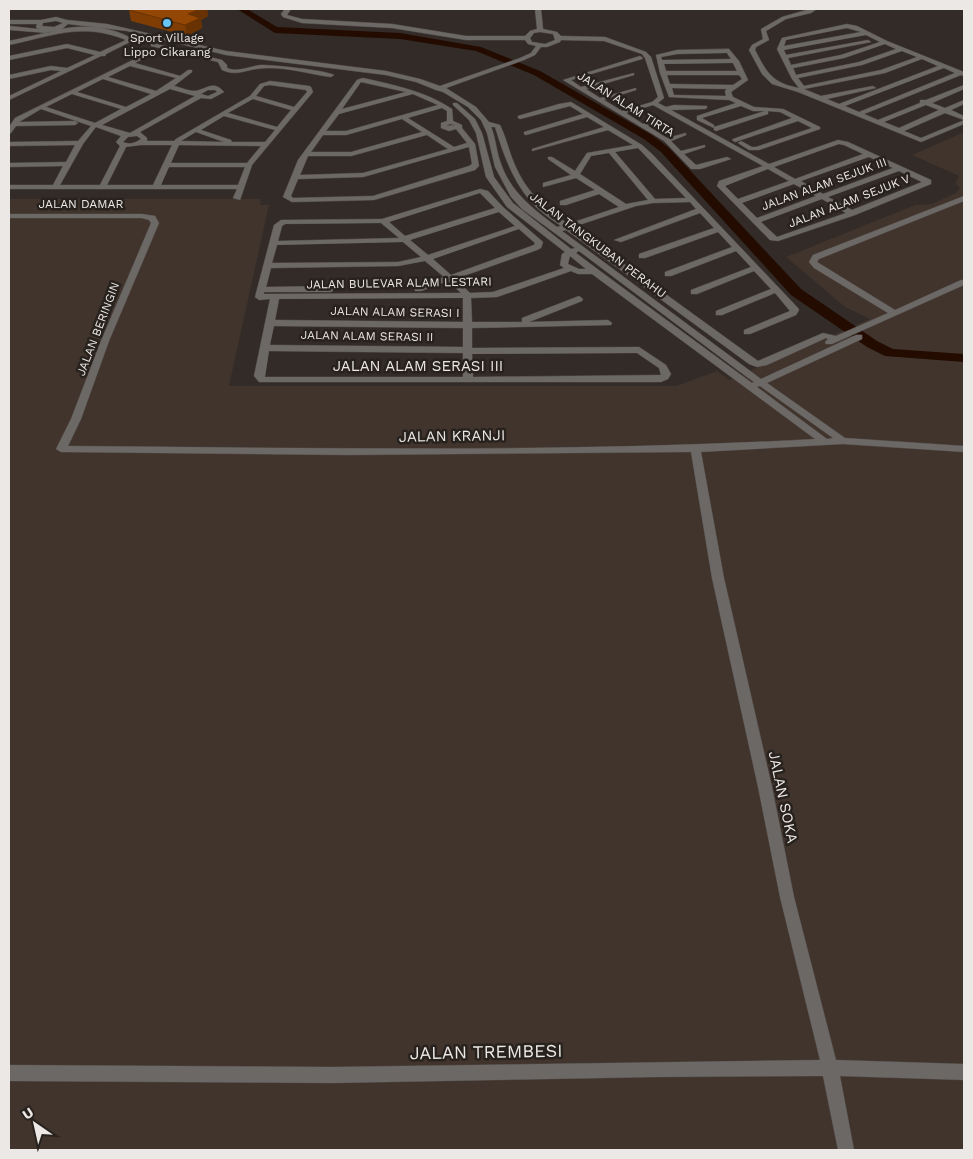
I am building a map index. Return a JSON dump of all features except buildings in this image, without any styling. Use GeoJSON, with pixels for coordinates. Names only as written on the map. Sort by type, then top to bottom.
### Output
{"type":"FeatureCollection","features":[{"type":"Feature","properties":{"kind":"street"},"geometry":{"type":"LineString","coordinates":[[288,9],[284,14],[285,16],[302,21],[392,26],[475,38],[527,38]]}},
{"type":"Feature","properties":{"kind":"street"},"geometry":{"type":"LineString","coordinates":[[538,9],[543,30]]}},
{"type":"Feature","properties":{"kind":"street"},"geometry":{"type":"LineString","coordinates":[[543,30],[544,9]]}},
{"type":"Feature","properties":{"kind":"street"},"geometry":{"type":"LineString","coordinates":[[814,9],[784,18],[762,32],[766,38],[765,42],[754,46],[752,50],[766,78],[781,86],[801,89],[921,140],[964,120]]}},
{"type":"Feature","properties":{"kind":"street"},"geometry":{"type":"LineString","coordinates":[[9,25],[40,24],[52,17],[64,20]]}},
{"type":"Feature","properties":{"kind":"street"},"geometry":{"type":"LineString","coordinates":[[40,24],[40,28],[47,29],[64,20]]}},
{"type":"Feature","properties":{"kind":"street","name":"JALAN TANGKUBAN PERAHU"},"geometry":{"type":"LineString","coordinates":[[64,20],[80,25],[116,29],[210,54],[229,72],[259,60],[402,77],[426,83],[460,106],[472,119],[479,133],[490,177],[510,205],[740,381],[826,443]]}},
{"type":"Feature","properties":{"kind":"street"},"geometry":{"type":"LineString","coordinates":[[9,25],[52,32],[78,29],[92,30],[132,40],[9,97]]}},
{"type":"Feature","properties":{"kind":"street"},"geometry":{"type":"LineString","coordinates":[[780,48],[785,38],[851,26],[962,74]]}},
{"type":"Feature","properties":{"kind":"street"},"geometry":{"type":"LineString","coordinates":[[527,38],[532,32],[543,30],[555,33],[559,38]]}},
{"type":"Feature","properties":{"kind":"street"},"geometry":{"type":"LineString","coordinates":[[9,43],[48,35],[52,32]]}},
{"type":"Feature","properties":{"kind":"street"},"geometry":{"type":"LineString","coordinates":[[810,33],[824,41]]}},
{"type":"Feature","properties":{"kind":"street"},"geometry":{"type":"LineString","coordinates":[[780,48],[867,33]]}},
{"type":"Feature","properties":{"kind":"street"},"geometry":{"type":"LineString","coordinates":[[527,38],[530,43],[542,46]]}},
{"type":"Feature","properties":{"kind":"street"},"geometry":{"type":"LineString","coordinates":[[440,92],[472,77],[524,60],[542,46],[556,43],[559,38]]}},
{"type":"Feature","properties":{"kind":"street"},"geometry":{"type":"LineString","coordinates":[[559,38],[605,39],[644,53],[648,58],[661,98],[654,103],[622,113]]}},
{"type":"Feature","properties":{"kind":"street"},"geometry":{"type":"LineString","coordinates":[[784,57],[883,41]]}},
{"type":"Feature","properties":{"kind":"street"},"geometry":{"type":"LineString","coordinates":[[789,67],[842,57],[883,41]]}},
{"type":"Feature","properties":{"kind":"street"},"geometry":{"type":"LineString","coordinates":[[154,46],[220,61],[224,69],[229,72]]}},
{"type":"Feature","properties":{"kind":"street"},"geometry":{"type":"LineString","coordinates":[[9,59],[69,47],[101,56]]}},
{"type":"Feature","properties":{"kind":"street"},"geometry":{"type":"LineString","coordinates":[[780,48],[801,89]]}},
{"type":"Feature","properties":{"kind":"street"},"geometry":{"type":"LineString","coordinates":[[794,77],[860,64],[901,49]]}},
{"type":"Feature","properties":{"kind":"street"},"geometry":{"type":"LineString","coordinates":[[707,110],[698,118],[754,150],[818,128],[781,110],[758,110],[740,104],[730,98],[673,97],[658,56],[664,54],[729,51],[736,61],[744,82],[728,91],[730,98]]}},
{"type":"Feature","properties":{"kind":"street"},"geometry":{"type":"LineString","coordinates":[[801,89],[883,72],[922,57]]}},
{"type":"Feature","properties":{"kind":"street"},"geometry":{"type":"LineString","coordinates":[[9,132],[22,116],[141,58]]}},
{"type":"Feature","properties":{"kind":"street","name":"JALAN ALAM TIRTA"},"geometry":{"type":"LineString","coordinates":[[640,58],[567,79],[580,89],[666,140],[697,168],[727,159]]}},
{"type":"Feature","properties":{"kind":"street"},"geometry":{"type":"LineString","coordinates":[[660,62],[736,61]]}},
{"type":"Feature","properties":{"kind":"street"},"geometry":{"type":"LineString","coordinates":[[131,64],[182,78]]}},
{"type":"Feature","properties":{"kind":"street"},"geometry":{"type":"LineString","coordinates":[[821,98],[900,80],[943,66]]}},
{"type":"Feature","properties":{"kind":"street"},"geometry":{"type":"LineString","coordinates":[[9,77],[55,67],[70,70]]}},
{"type":"Feature","properties":{"kind":"street"},"geometry":{"type":"LineString","coordinates":[[266,144],[141,143],[128,145],[121,144],[120,140],[200,96],[202,89],[229,72],[260,67],[331,75]]}},
{"type":"Feature","properties":{"kind":"street"},"geometry":{"type":"LineString","coordinates":[[450,93],[505,67]]}},
{"type":"Feature","properties":{"kind":"street","name":"JALAN TANGKUBAN PERAHU"},"geometry":{"type":"LineString","coordinates":[[346,70],[396,81],[431,92],[450,93],[469,105],[487,124],[495,155],[504,178],[520,203],[564,231],[580,249],[605,268],[843,442]]}},
{"type":"Feature","properties":{"kind":"street"},"geometry":{"type":"LineString","coordinates":[[55,187],[80,143],[94,126],[157,94],[190,71]]}},
{"type":"Feature","properties":{"kind":"street"},"geometry":{"type":"LineString","coordinates":[[214,97],[221,92],[229,72]]}},
{"type":"Feature","properties":{"kind":"street"},"geometry":{"type":"LineString","coordinates":[[883,72],[890,75]]}},
{"type":"Feature","properties":{"kind":"street"},"geometry":{"type":"LineString","coordinates":[[663,73],[741,73]]}},
{"type":"Feature","properties":{"kind":"street"},"geometry":{"type":"LineString","coordinates":[[580,89],[632,74]]}},
{"type":"Feature","properties":{"kind":"street"},"geometry":{"type":"LineString","coordinates":[[859,114],[962,74]]}},
{"type":"Feature","properties":{"kind":"street"},"geometry":{"type":"LineString","coordinates":[[472,77],[479,80]]}},
{"type":"Feature","properties":{"kind":"street"},"geometry":{"type":"LineString","coordinates":[[103,78],[157,94]]}},
{"type":"Feature","properties":{"kind":"street"},"geometry":{"type":"LineString","coordinates":[[840,106],[888,88],[900,80]]}},
{"type":"Feature","properties":{"kind":"street"},"geometry":{"type":"LineString","coordinates":[[361,81],[376,83],[413,92],[450,110],[450,122],[466,133],[472,144],[476,164],[472,168],[374,198],[288,199],[287,197],[298,167],[339,112],[354,88],[361,81]]}},
{"type":"Feature","properties":{"kind":"street"},"geometry":{"type":"LineString","coordinates":[[354,88],[376,83]]}},
{"type":"Feature","properties":{"kind":"street"},"geometry":{"type":"LineString","coordinates":[[156,187],[178,140],[252,98],[264,84],[283,84],[309,88],[310,92],[249,165],[237,198]]}},
{"type":"Feature","properties":{"kind":"street"},"geometry":{"type":"LineString","coordinates":[[668,86],[733,87]]}},
{"type":"Feature","properties":{"kind":"street"},"geometry":{"type":"LineString","coordinates":[[879,122],[964,86]]}},
{"type":"Feature","properties":{"kind":"street"},"geometry":{"type":"LineString","coordinates":[[169,87],[222,100]]}},
{"type":"Feature","properties":{"kind":"street"},"geometry":{"type":"LineString","coordinates":[[888,88],[945,110],[964,120]]}},
{"type":"Feature","properties":{"kind":"street"},"geometry":{"type":"LineString","coordinates":[[599,100],[634,89]]}},
{"type":"Feature","properties":{"kind":"street"},"geometry":{"type":"LineString","coordinates":[[71,92],[127,109]]}},
{"type":"Feature","properties":{"kind":"street"},"geometry":{"type":"LineString","coordinates":[[339,112],[413,92]]}},
{"type":"Feature","properties":{"kind":"street"},"geometry":{"type":"LineString","coordinates":[[252,98],[294,109]]}},
{"type":"Feature","properties":{"kind":"street"},"geometry":{"type":"LineString","coordinates":[[703,98],[707,110]]}},
{"type":"Feature","properties":{"kind":"street"},"geometry":{"type":"LineString","coordinates":[[230,102],[238,105]]}},
{"type":"Feature","properties":{"kind":"street"},"geometry":{"type":"LineString","coordinates":[[898,131],[964,102]]}},
{"type":"Feature","properties":{"kind":"street"},"geometry":{"type":"LineString","coordinates":[[520,117],[566,103],[571,104],[640,146],[650,155],[795,310],[793,313],[747,332]]}},
{"type":"Feature","properties":{"kind":"street"},"geometry":{"type":"LineString","coordinates":[[654,103],[852,213]]}},
{"type":"Feature","properties":{"kind":"street"},"geometry":{"type":"LineString","coordinates":[[665,109],[674,107],[707,110],[740,104]]}},
{"type":"Feature","properties":{"kind":"street"},"geometry":{"type":"LineString","coordinates":[[323,133],[346,133],[442,106]]}},
{"type":"Feature","properties":{"kind":"street"},"geometry":{"type":"LineString","coordinates":[[41,107],[84,123],[145,139],[141,143]]}},
{"type":"Feature","properties":{"kind":"street"},"geometry":{"type":"LineString","coordinates":[[716,129],[774,110]]}},
{"type":"Feature","properties":{"kind":"street"},"geometry":{"type":"LineString","coordinates":[[223,114],[278,129]]}},
{"type":"Feature","properties":{"kind":"street"},"geometry":{"type":"LineString","coordinates":[[526,133],[589,114]]}},
{"type":"Feature","properties":{"kind":"street"},"geometry":{"type":"LineString","coordinates":[[403,116],[453,149]]}},
{"type":"Feature","properties":{"kind":"street"},"geometry":{"type":"LineString","coordinates":[[735,140],[799,118]]}},
{"type":"Feature","properties":{"kind":"street"},"geometry":{"type":"LineString","coordinates":[[458,126],[472,119]]}},
{"type":"Feature","properties":{"kind":"street"},"geometry":{"type":"LineString","coordinates":[[643,126],[660,120]]}},
{"type":"Feature","properties":{"kind":"street"},"geometry":{"type":"LineString","coordinates":[[14,124],[84,123]]}},
{"type":"Feature","properties":{"kind":"street"},"geometry":{"type":"LineString","coordinates":[[487,124],[498,126],[516,178],[534,201],[564,231],[756,364],[764,363],[826,335],[843,339]]}},
{"type":"Feature","properties":{"kind":"street"},"geometry":{"type":"LineString","coordinates":[[534,150],[610,127]]}},
{"type":"Feature","properties":{"kind":"street"},"geometry":{"type":"LineString","coordinates":[[194,130],[238,144]]}},
{"type":"Feature","properties":{"kind":"street"},"geometry":{"type":"LineString","coordinates":[[308,154],[351,154],[427,133]]}},
{"type":"Feature","properties":{"kind":"street"},"geometry":{"type":"LineString","coordinates":[[666,140],[684,134]]}},
{"type":"Feature","properties":{"kind":"street"},"geometry":{"type":"LineString","coordinates":[[756,221],[720,184],[842,142],[900,168]]}},
{"type":"Feature","properties":{"kind":"street"},"geometry":{"type":"LineString","coordinates":[[9,144],[80,143]]}},
{"type":"Feature","properties":{"kind":"street"},"geometry":{"type":"LineString","coordinates":[[294,177],[363,175],[472,144]]}},
{"type":"Feature","properties":{"kind":"street"},"geometry":{"type":"LineString","coordinates":[[110,188],[128,145]]}},
{"type":"Feature","properties":{"kind":"street"},"geometry":{"type":"LineString","coordinates":[[102,188],[128,145]]}},
{"type":"Feature","properties":{"kind":"street"},"geometry":{"type":"LineString","coordinates":[[546,186],[575,176],[586,156],[596,152],[640,146]]}},
{"type":"Feature","properties":{"kind":"street"},"geometry":{"type":"LineString","coordinates":[[680,153],[703,146]]}},
{"type":"Feature","properties":{"kind":"street"},"geometry":{"type":"LineString","coordinates":[[610,150],[653,201]]}},
{"type":"Feature","properties":{"kind":"street"},"geometry":{"type":"LineString","coordinates":[[737,202],[870,154]]}},
{"type":"Feature","properties":{"kind":"street"},"geometry":{"type":"LineString","coordinates":[[484,156],[495,155]]}},
{"type":"Feature","properties":{"kind":"street"},"geometry":{"type":"LineString","coordinates":[[550,158],[625,207]]}},
{"type":"Feature","properties":{"kind":"street"},"geometry":{"type":"LineString","coordinates":[[9,165],[68,164]]}},
{"type":"Feature","properties":{"kind":"street"},"geometry":{"type":"LineString","coordinates":[[166,165],[249,165]]}},
{"type":"Feature","properties":{"kind":"street","name":"JALAN ALAM SEJUK V"},"geometry":{"type":"LineString","coordinates":[[756,221],[778,239],[852,213],[928,182],[900,168]]}},
{"type":"Feature","properties":{"kind":"street","name":"JALAN ALAM SEJUK III"},"geometry":{"type":"LineString","coordinates":[[756,221],[900,168]]}},
{"type":"Feature","properties":{"kind":"street"},"geometry":{"type":"LineString","coordinates":[[504,178],[516,178]]}},
{"type":"Feature","properties":{"kind":"street"},"geometry":{"type":"LineString","coordinates":[[9,187],[241,188]]}},
{"type":"Feature","properties":{"kind":"street"},"geometry":{"type":"LineString","coordinates":[[260,294],[280,223],[383,221],[483,191],[500,209],[539,242],[538,246],[534,248],[418,289]]}},
{"type":"Feature","properties":{"kind":"street"},"geometry":{"type":"LineString","coordinates":[[562,203],[600,191]]}},
{"type":"Feature","properties":{"kind":"street"},"geometry":{"type":"LineString","coordinates":[[894,313],[817,266],[813,262],[816,257],[964,198]]}},
{"type":"Feature","properties":{"kind":"street"},"geometry":{"type":"LineString","coordinates":[[593,221],[625,207],[653,201],[691,200]]}},
{"type":"Feature","properties":{"kind":"street"},"geometry":{"type":"LineString","coordinates":[[564,231],[640,208],[642,204]]}},
{"type":"Feature","properties":{"kind":"street"},"geometry":{"type":"LineString","coordinates":[[275,244],[386,242],[407,239],[500,209]]}},
{"type":"Feature","properties":{"kind":"street"},"geometry":{"type":"LineString","coordinates":[[618,240],[701,210]]}},
{"type":"Feature","properties":{"kind":"street","name":"JALAN DAMAR"},"geometry":{"type":"LineString","coordinates":[[9,216],[128,215],[153,219]]}},
{"type":"Feature","properties":{"kind":"street","name":"JALAN BERINGIN"},"geometry":{"type":"LineString","coordinates":[[62,449],[76,419],[105,341],[154,224],[153,219]]}},
{"type":"Feature","properties":{"kind":"street"},"geometry":{"type":"LineString","coordinates":[[383,221],[407,239],[466,292],[468,379]]}},
{"type":"Feature","properties":{"kind":"street"},"geometry":{"type":"LineString","coordinates":[[267,266],[398,264],[428,258],[520,227]]}},
{"type":"Feature","properties":{"kind":"street"},"geometry":{"type":"LineString","coordinates":[[642,256],[719,229]]}},
{"type":"Feature","properties":{"kind":"street"},"geometry":{"type":"LineString","coordinates":[[668,274],[737,248]]}},
{"type":"Feature","properties":{"kind":"street"},"geometry":{"type":"LineString","coordinates":[[580,249],[570,252],[564,258],[565,268],[582,272],[605,268]]}},
{"type":"Feature","properties":{"kind":"street","name":"JALAN BULEVAR ALAM LESTARI"},"geometry":{"type":"LineString","coordinates":[[260,294],[418,289],[502,293],[565,268]]}},
{"type":"Feature","properties":{"kind":"street"},"geometry":{"type":"LineString","coordinates":[[694,292],[756,268]]}},
{"type":"Feature","properties":{"kind":"street"},"geometry":{"type":"LineString","coordinates":[[865,330],[894,313],[964,282]]}},
{"type":"Feature","properties":{"kind":"street"},"geometry":{"type":"LineString","coordinates":[[719,313],[775,290]]}},
{"type":"Feature","properties":{"kind":"street"},"geometry":{"type":"LineString","coordinates":[[740,381],[964,290]]}},
{"type":"Feature","properties":{"kind":"street","name":"JALAN BULEVAR ALAM LESTARI"},"geometry":{"type":"LineString","coordinates":[[260,294],[275,298],[466,292]]}},
{"type":"Feature","properties":{"kind":"street","name":"JALAN ALAM SERASI III"},"geometry":{"type":"LineString","coordinates":[[275,298],[266,348],[258,376],[262,380],[660,379]]}},
{"type":"Feature","properties":{"kind":"street","name":"JALAN ALAM SERASI I"},"geometry":{"type":"LineString","coordinates":[[519,323],[579,299]]}},
{"type":"Feature","properties":{"kind":"street"},"geometry":{"type":"LineString","coordinates":[[561,306],[578,319],[578,323]]}},
{"type":"Feature","properties":{"kind":"street"},"geometry":{"type":"LineString","coordinates":[[675,319],[692,320]]}},
{"type":"Feature","properties":{"kind":"street"},"geometry":{"type":"LineString","coordinates":[[690,330],[692,320]]}},
{"type":"Feature","properties":{"kind":"street","name":"JALAN ALAM SERASI I"},"geometry":{"type":"LineString","coordinates":[[271,323],[467,325],[608,323]]}},
{"type":"Feature","properties":{"kind":"street"},"geometry":{"type":"LineString","coordinates":[[749,387],[843,339]]}},
{"type":"Feature","properties":{"kind":"street","name":"JALAN ALAM SERASI II"},"geometry":{"type":"LineString","coordinates":[[266,348],[639,350],[665,370],[665,377],[660,379]]}},
{"type":"Feature","properties":{"kind":"street","name":"JALAN KRANJI"},"geometry":{"type":"LineString","coordinates":[[62,449],[349,452],[695,449],[843,442],[964,448]]}},
{"type":"Feature","properties":{"kind":"street","name":"JALAN SOKA"},"geometry":{"type":"LineString","coordinates":[[695,449],[718,578],[765,787],[787,897],[830,1068],[846,1150]]}},
{"type":"Feature","properties":{"kind":"street","name":"JALAN TREMBESI"},"geometry":{"type":"LineString","coordinates":[[9,1073],[333,1075],[830,1068],[964,1072]]}},
{"type":"Feature","properties":{"kind":"shaded area"},"geometry":{"type":"Polygon","coordinates":[[[964,132],[964,1150],[9,1150],[9,199],[261,199],[260,205],[269,205],[229,386],[676,386],[717,371],[729,380],[870,319],[845,307],[786,257],[915,205],[932,204],[956,193],[960,188],[955,183],[959,176],[912,155],[964,132]]]}},
{"type":"Feature","properties":{"kind":"waterway"},"geometry":{"type":"LineString","coordinates":[[241,9],[275,30],[400,36],[478,49],[537,73],[648,137],[665,150],[796,292],[872,344],[890,353],[964,358]]}},
{"type":"Feature","properties":{"kind":"place","name":"Sport Village Lippo Cikarang"},"geometry":{"type":"Point","coordinates":[167,23]}}]}
